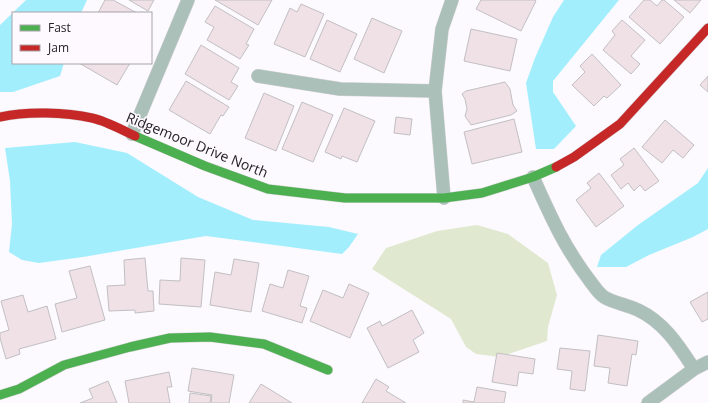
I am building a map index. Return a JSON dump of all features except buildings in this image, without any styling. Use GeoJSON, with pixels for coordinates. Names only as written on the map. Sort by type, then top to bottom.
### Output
{"type":"FeatureCollection","features":[{"type":"Feature","properties":{"kind":"street"},"geometry":{"type":"LineString","coordinates":[[132,134],[188,0]]}},
{"type":"Feature","properties":{"kind":"street"},"geometry":{"type":"LineString","coordinates":[[444,198],[435,91],[442,29],[452,0]]}},
{"type":"Feature","properties":{"kind":"street","name":"Ridgemoor Drive North"},"geometry":{"type":"LineString","coordinates":[[0,117],[14,114],[59,114],[93,118],[205,166],[268,189],[345,198],[444,198],[482,193],[533,177],[574,157],[620,124],[708,28]]}},
{"type":"Feature","properties":{"kind":"street"},"geometry":{"type":"LineString","coordinates":[[258,76],[340,89],[435,91]]}},
{"type":"Feature","properties":{"kind":"street"},"geometry":{"type":"LineString","coordinates":[[533,177],[558,232],[577,264],[597,290],[604,297],[638,310],[655,320],[676,342],[694,369]]}},
{"type":"Feature","properties":{"kind":"street"},"geometry":{"type":"LineString","coordinates":[[0,395],[19,389],[64,365],[170,338],[210,337],[264,344],[328,370]]}},
{"type":"Feature","properties":{"kind":"street"},"geometry":{"type":"LineString","coordinates":[[648,403],[694,369],[708,362]]}},
{"type":"Feature","properties":{"kind":"green space"},"geometry":{"type":"Polygon","coordinates":[[[477,225],[508,234],[548,263],[557,295],[548,327],[547,341],[500,357],[476,354],[466,347],[451,319],[372,269],[386,248],[437,231],[477,225]]]}},
{"type":"Feature","properties":{"kind":"water"},"geometry":{"type":"Polygon","coordinates":[[[26,0],[87,0],[81,12],[14,12],[26,0]]]}},
{"type":"Feature","properties":{"kind":"water"},"geometry":{"type":"Polygon","coordinates":[[[564,0],[619,0],[553,81],[553,92],[576,126],[554,149],[536,149],[526,83],[553,17],[564,0]]]}},
{"type":"Feature","properties":{"kind":"water"},"geometry":{"type":"Polygon","coordinates":[[[12,13],[12,64],[64,64],[60,76],[13,92],[0,92],[0,25],[12,13]]]}},
{"type":"Feature","properties":{"kind":"water"},"geometry":{"type":"Polygon","coordinates":[[[75,142],[127,153],[198,197],[253,220],[329,227],[358,234],[342,254],[206,236],[39,263],[22,260],[9,252],[12,224],[10,181],[5,148],[75,142]]]}},
{"type":"Feature","properties":{"kind":"water"},"geometry":{"type":"Polygon","coordinates":[[[708,168],[708,229],[693,237],[649,255],[626,267],[597,267],[601,255],[638,225],[698,183],[708,168]]]}},
{"type":"Feature","properties":{"kind":"traffic: fast"},"geometry":{"type":"LineString","coordinates":[[135,136],[205,166],[268,189],[345,198],[444,198],[482,193],[533,177],[556,167]]}},
{"type":"Feature","properties":{"kind":"traffic: fast"},"geometry":{"type":"LineString","coordinates":[[0,395],[19,389],[64,365],[170,338],[210,337],[264,344],[328,370]]}},
{"type":"Feature","properties":{"kind":"traffic: jam"},"geometry":{"type":"LineString","coordinates":[[556,167],[574,157],[620,124],[708,28]]}},
{"type":"Feature","properties":{"kind":"traffic: jam"},"geometry":{"type":"LineString","coordinates":[[0,117],[34,113],[58,113],[82,116],[103,121],[135,136]]}}]}
